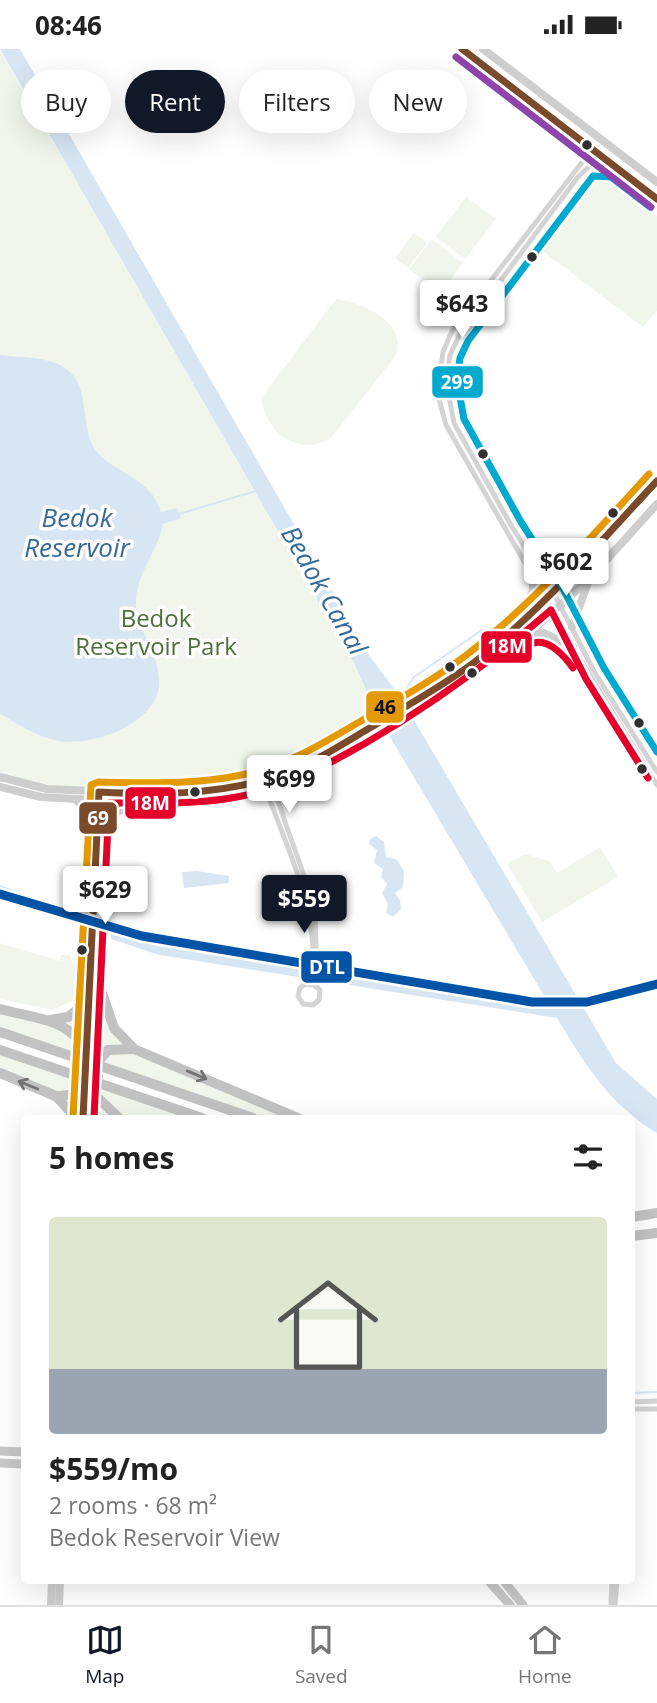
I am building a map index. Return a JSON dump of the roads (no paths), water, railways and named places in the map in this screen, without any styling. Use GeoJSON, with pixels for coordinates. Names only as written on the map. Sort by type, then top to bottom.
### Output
{"type":"FeatureCollection","features":[{"type":"Feature","properties":{"kind":"highway"},"geometry":{"type":"LineString","coordinates":[[100,987],[116,1030],[134,1049]]}},
{"type":"Feature","properties":{"kind":"highway"},"geometry":{"type":"LineString","coordinates":[[43,1020],[66,1019],[90,1000]]}},
{"type":"Feature","properties":{"kind":"highway"},"geometry":{"type":"LineString","coordinates":[[0,1009],[43,1020],[74,1033],[88,1052],[96,1097],[114,1115]]}},
{"type":"Feature","properties":{"kind":"highway"},"geometry":{"type":"LineString","coordinates":[[0,1032],[244,1115]]}},
{"type":"Feature","properties":{"kind":"highway"},"geometry":{"type":"LineString","coordinates":[[56,1096],[70,1095],[92,1075],[112,1049],[134,1049],[292,1115]]}},
{"type":"Feature","properties":{"kind":"highway"},"geometry":{"type":"LineString","coordinates":[[0,1050],[193,1115]]}},
{"type":"Feature","properties":{"kind":"highway"},"geometry":{"type":"LineString","coordinates":[[0,1073],[56,1096],[73,1115]]}},
{"type":"Feature","properties":{"kind":"highway"},"geometry":{"type":"LineString","coordinates":[[635,1217],[657,1213]]}},
{"type":"Feature","properties":{"kind":"highway"},"geometry":{"type":"LineString","coordinates":[[635,1236],[657,1233]]}},
{"type":"Feature","properties":{"kind":"main road"},"geometry":{"type":"LineString","coordinates":[[463,50],[657,199]]}},
{"type":"Feature","properties":{"kind":"main road"},"geometry":{"type":"LineString","coordinates":[[485,51],[492,72]]}},
{"type":"Feature","properties":{"kind":"main road"},"geometry":{"type":"LineString","coordinates":[[485,51],[657,182]]}},
{"type":"Feature","properties":{"kind":"main road"},"geometry":{"type":"LineString","coordinates":[[573,135],[581,124]]}},
{"type":"Feature","properties":{"kind":"main road"},"geometry":{"type":"LineString","coordinates":[[0,777],[47,789],[190,792],[267,780],[310,763],[368,729],[422,704],[487,652],[568,579],[657,481]]}},
{"type":"Feature","properties":{"kind":"main road"},"geometry":{"type":"LineString","coordinates":[[0,787],[23,794],[135,804],[214,801],[270,790],[303,779],[373,739],[530,633],[590,578],[657,505]]}},
{"type":"Feature","properties":{"kind":"main road"},"geometry":{"type":"LineString","coordinates":[[513,629],[533,591],[537,572],[568,579]]}},
{"type":"Feature","properties":{"kind":"main road"},"geometry":{"type":"LineString","coordinates":[[572,627],[590,578]]}},
{"type":"Feature","properties":{"kind":"main road"},"geometry":{"type":"LineString","coordinates":[[530,633],[544,633],[573,647]]}},
{"type":"Feature","properties":{"kind":"main road"},"geometry":{"type":"LineString","coordinates":[[88,1052],[97,831],[99,802],[104,792]]}},
{"type":"Feature","properties":{"kind":"main road"},"geometry":{"type":"LineString","coordinates":[[84,1115],[92,1075],[100,987],[109,802],[104,792]]}},
{"type":"Feature","properties":{"kind":"main road"},"geometry":{"type":"LineString","coordinates":[[76,800],[88,810],[97,831]]}},
{"type":"Feature","properties":{"kind":"main road"},"geometry":{"type":"LineString","coordinates":[[107,825],[117,812],[135,804]]}},
{"type":"Feature","properties":{"kind":"main road"},"geometry":{"type":"LineString","coordinates":[[94,1115],[96,1097]]}},
{"type":"Feature","properties":{"kind":"main road"},"geometry":{"type":"LineString","coordinates":[[0,1451],[21,1452]]}},
{"type":"Feature","properties":{"kind":"main road"},"geometry":{"type":"LineString","coordinates":[[0,1463],[21,1464]]}},
{"type":"Feature","properties":{"kind":"main road"},"geometry":{"type":"LineString","coordinates":[[51,1605],[52,1584]]}},
{"type":"Feature","properties":{"kind":"main road"},"geometry":{"type":"LineString","coordinates":[[58,1605],[60,1584]]}},
{"type":"Feature","properties":{"kind":"main road"},"geometry":{"type":"LineString","coordinates":[[492,1584],[510,1605]]}},
{"type":"Feature","properties":{"kind":"main road"},"geometry":{"type":"LineString","coordinates":[[506,1584],[523,1605]]}},
{"type":"Feature","properties":{"kind":"street"},"geometry":{"type":"LineString","coordinates":[[537,572],[446,425],[439,399],[439,380],[443,352],[452,331],[583,161],[584,143]]}},
{"type":"Feature","properties":{"kind":"street"},"geometry":{"type":"LineString","coordinates":[[613,164],[593,163],[578,177],[459,336],[450,355],[446,381],[454,423],[550,596],[553,611],[573,647],[657,785]]}},
{"type":"Feature","properties":{"kind":"street"},"geometry":{"type":"LineString","coordinates":[[550,596],[560,604],[596,673],[657,772]]}},
{"type":"Feature","properties":{"kind":"street"},"geometry":{"type":"LineString","coordinates":[[267,780],[315,907],[314,979],[319,989],[318,1002],[306,1006],[298,996],[305,984],[314,979]]}},
{"type":"Feature","properties":{"kind":"street"},"geometry":{"type":"LineString","coordinates":[[305,984],[312,984],[319,989]]}},
{"type":"Feature","properties":{"kind":"street"},"geometry":{"type":"LineString","coordinates":[[635,1402],[657,1401]]}},
{"type":"Feature","properties":{"kind":"street"},"geometry":{"type":"LineString","coordinates":[[635,1409],[657,1409]]}},
{"type":"Feature","properties":{"kind":"street"},"geometry":{"type":"LineString","coordinates":[[613,1605],[615,1584]]}},
{"type":"Feature","properties":{"kind":"water"},"geometry":{"type":"Polygon","coordinates":[[[0,49],[20,49],[32,70],[21,70],[21,85],[0,49]]]}},
{"type":"Feature","properties":{"kind":"water","name":"Bedok Canal"},"geometry":{"type":"Polygon","coordinates":[[[48,133],[68,133],[371,658],[401,698],[616,1063],[657,1099],[657,1133],[611,1096],[589,1068],[557,1018],[159,955],[111,939],[111,928],[161,945],[549,1004],[378,717],[355,665],[48,133]]]}},
{"type":"Feature","properties":{"kind":"water","name":"Bedok Reservoir"},"geometry":{"type":"Polygon","coordinates":[[[0,355],[45,360],[68,370],[79,386],[93,446],[109,463],[148,490],[156,499],[161,512],[177,508],[181,518],[163,524],[137,590],[139,621],[158,671],[156,697],[148,710],[136,721],[105,736],[72,742],[58,741],[35,733],[0,714],[0,355]]]}},
{"type":"Feature","properties":{"kind":"water"},"geometry":{"type":"Polygon","coordinates":[[[376,836],[384,842],[386,857],[396,859],[404,871],[403,887],[395,893],[400,900],[401,909],[393,917],[386,913],[388,904],[382,893],[387,884],[381,877],[383,869],[374,863],[377,850],[369,844],[370,839],[376,836]]]}},
{"type":"Feature","properties":{"kind":"water"},"geometry":{"type":"Polygon","coordinates":[[[197,871],[229,876],[229,883],[184,888],[182,872],[197,871]]]}},
{"type":"Feature","properties":{"kind":"water"},"geometry":{"type":"Polygon","coordinates":[[[0,885],[79,913],[78,924],[0,896],[0,885]]]}},
{"type":"Feature","properties":{"kind":"waterway"},"geometry":{"type":"LineString","coordinates":[[179,514],[256,491]]}},
{"type":"Feature","properties":{"kind":"waterway"},"geometry":{"type":"LineString","coordinates":[[400,698],[414,677],[482,630]]}},
{"type":"Feature","properties":{"kind":"waterway"},"geometry":{"type":"LineString","coordinates":[[635,1393],[657,1392]]}},
{"type":"Feature","properties":{"kind":"park label","name":"Bedok Reservoir Park"},"geometry":{"type":"Point","coordinates":[156,631]}}]}
